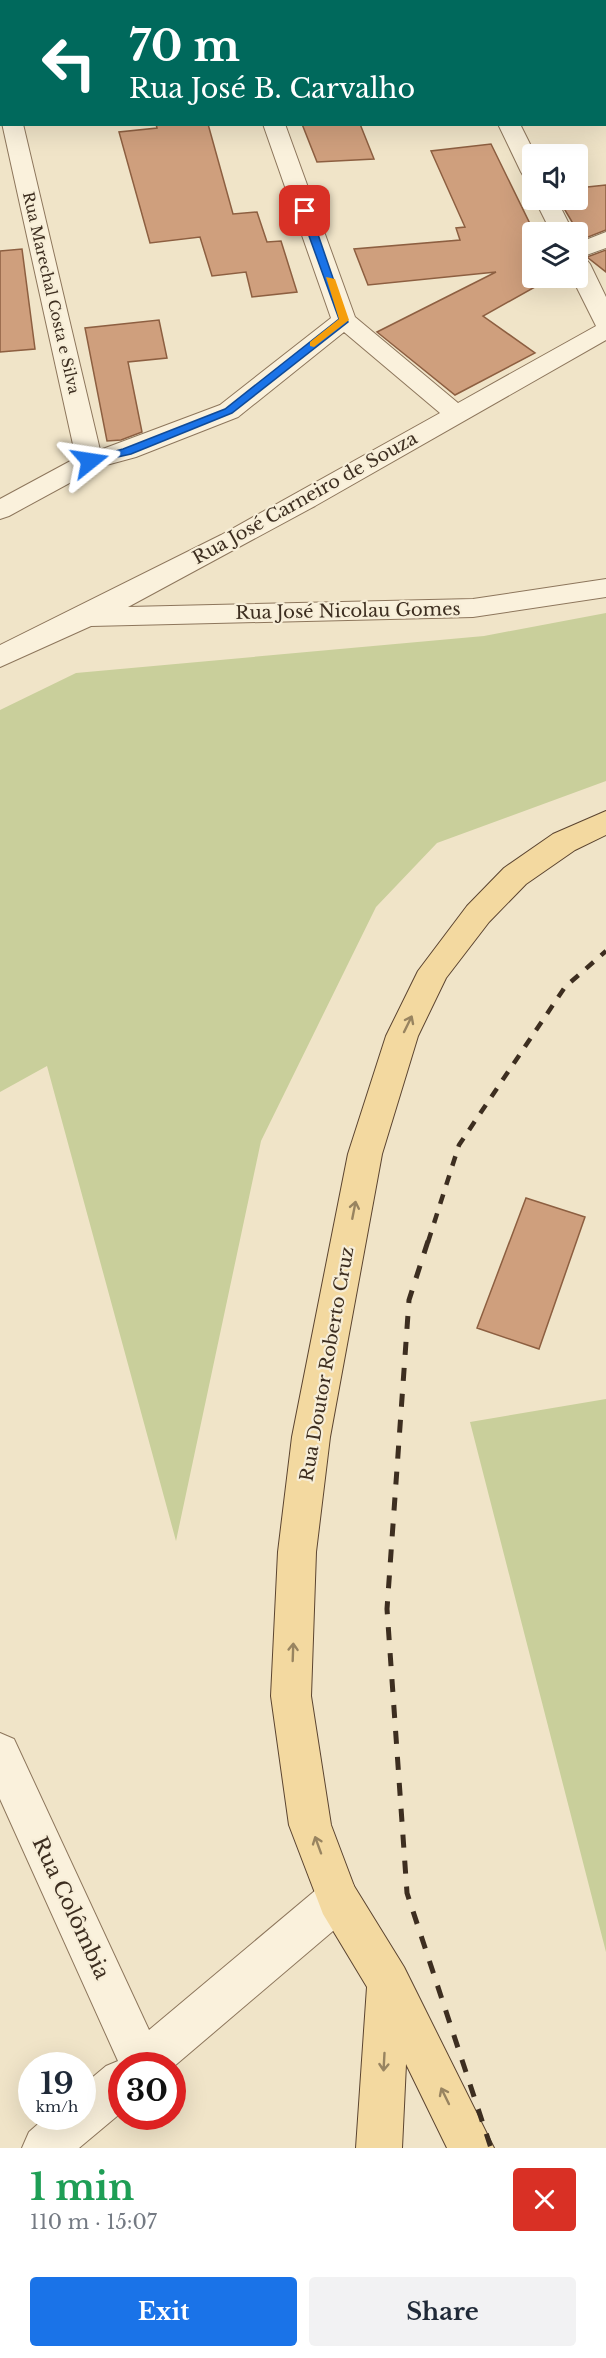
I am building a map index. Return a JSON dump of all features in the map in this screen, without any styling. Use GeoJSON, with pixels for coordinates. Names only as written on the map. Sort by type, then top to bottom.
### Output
{"type":"FeatureCollection","features":[{"type":"Feature","properties":{"kind":"main road","name":"Rua Doutor Roberto Cruz"},"geometry":{"type":"LineString","coordinates":[[471,2148],[389,1982],[338,1899],[310,1825],[291,1696],[297,1552],[311,1437],[365,1154],[402,1036],[434,971],[478,914],[515,876],[564,842],[606,822]]}},
{"type":"Feature","properties":{"kind":"main road"},"geometry":{"type":"LineString","coordinates":[[379,2148],[389,1982]]}},
{"type":"Feature","properties":{"kind":"street","name":"Rua Marechal Costa e Silva"},"geometry":{"type":"LineString","coordinates":[[12,126],[90,461]]}},
{"type":"Feature","properties":{"kind":"street"},"geometry":{"type":"LineString","coordinates":[[275,126],[344,320],[455,413]]}},
{"type":"Feature","properties":{"kind":"street"},"geometry":{"type":"LineString","coordinates":[[510,126],[522,151]]}},
{"type":"Feature","properties":{"kind":"street"},"geometry":{"type":"LineString","coordinates":[[588,246],[606,238]]}},
{"type":"Feature","properties":{"kind":"street"},"geometry":{"type":"LineString","coordinates":[[588,285],[606,323]]}},
{"type":"Feature","properties":{"kind":"street"},"geometry":{"type":"LineString","coordinates":[[0,510],[90,461],[127,451],[229,411],[344,320]]}},
{"type":"Feature","properties":{"kind":"street","name":"Rua José Carneiro de Souza"},"geometry":{"type":"LineString","coordinates":[[0,657],[88,617],[295,506],[455,413],[606,330]]}},
{"type":"Feature","properties":{"kind":"street","name":"Rua José Nicolau Gomes"},"geometry":{"type":"LineString","coordinates":[[88,617],[473,608],[606,588]]}},
{"type":"Feature","properties":{"kind":"street","name":"Rua Colômbia"},"geometry":{"type":"LineString","coordinates":[[0,1752],[127,2052]]}},
{"type":"Feature","properties":{"kind":"street"},"geometry":{"type":"LineString","coordinates":[[157,2052],[338,1899]]}},
{"type":"Feature","properties":{"kind":"street"},"geometry":{"type":"LineString","coordinates":[[96,2104],[108,2094]]}},
{"type":"Feature","properties":{"kind":"street"},"geometry":{"type":"LineString","coordinates":[[45,2148],[66,2130]]}},
{"type":"Feature","properties":{"kind":"green space"},"geometry":{"type":"Polygon","coordinates":[[[606,613],[606,781],[437,843],[376,907],[261,1141],[176,1541],[47,1066],[0,1092],[0,710],[76,673],[484,636],[606,613]]]}},
{"type":"Feature","properties":{"kind":"green space"},"geometry":{"type":"Polygon","coordinates":[[[606,1399],[606,1952],[470,1422],[606,1399]]]}},
{"type":"Feature","properties":{"kind":"building"},"geometry":{"type":"Polygon","coordinates":[[[156,126],[209,126],[233,214],[257,212],[267,242],[281,241],[297,292],[252,297],[246,272],[212,276],[200,237],[150,243],[119,132],[157,128],[156,126]]]}},
{"type":"Feature","properties":{"kind":"building"},"geometry":{"type":"Polygon","coordinates":[[[303,126],[361,126],[374,159],[317,162],[303,126]]]}},
{"type":"Feature","properties":{"kind":"building"},"geometry":{"type":"Polygon","coordinates":[[[491,144],[529,222],[522,222],[522,288],[533,288],[483,316],[535,353],[455,395],[377,332],[496,272],[368,285],[354,249],[460,240],[456,228],[465,227],[431,151],[491,144]]]}},
{"type":"Feature","properties":{"kind":"building"},"geometry":{"type":"Polygon","coordinates":[[[606,185],[606,230],[588,237],[588,222],[572,222],[565,210],[588,210],[588,187],[606,185]]]}},
{"type":"Feature","properties":{"kind":"building"},"geometry":{"type":"Polygon","coordinates":[[[22,249],[35,349],[0,352],[0,251],[22,249]]]}},
{"type":"Feature","properties":{"kind":"building"},"geometry":{"type":"Polygon","coordinates":[[[606,250],[606,272],[588,258],[606,250]]]}},
{"type":"Feature","properties":{"kind":"building"},"geometry":{"type":"Polygon","coordinates":[[[159,320],[167,358],[128,362],[142,432],[121,440],[107,441],[85,328],[159,320]]]}},
{"type":"Feature","properties":{"kind":"building"},"geometry":{"type":"Polygon","coordinates":[[[526,1198],[585,1217],[539,1349],[477,1328],[526,1198]]]}},
{"type":"Feature","properties":{"kind":"railway"},"geometry":{"type":"LineString","coordinates":[[428,1242],[459,1145],[565,987],[606,951]]}},
{"type":"Feature","properties":{"kind":"railway"},"geometry":{"type":"LineString","coordinates":[[428,1241],[409,1300],[387,1609],[407,1893],[491,2148]]}},
{"type":"Feature","properties":{"kind":"slow traffic"},"geometry":{"type":"LineString","coordinates":[[314,344],[344,320],[330,279]]}},
{"type":"Feature","properties":{"kind":"route"},"geometry":{"type":"LineString","coordinates":[[90,461],[127,451],[229,411],[344,320],[305,211]]}}]}
